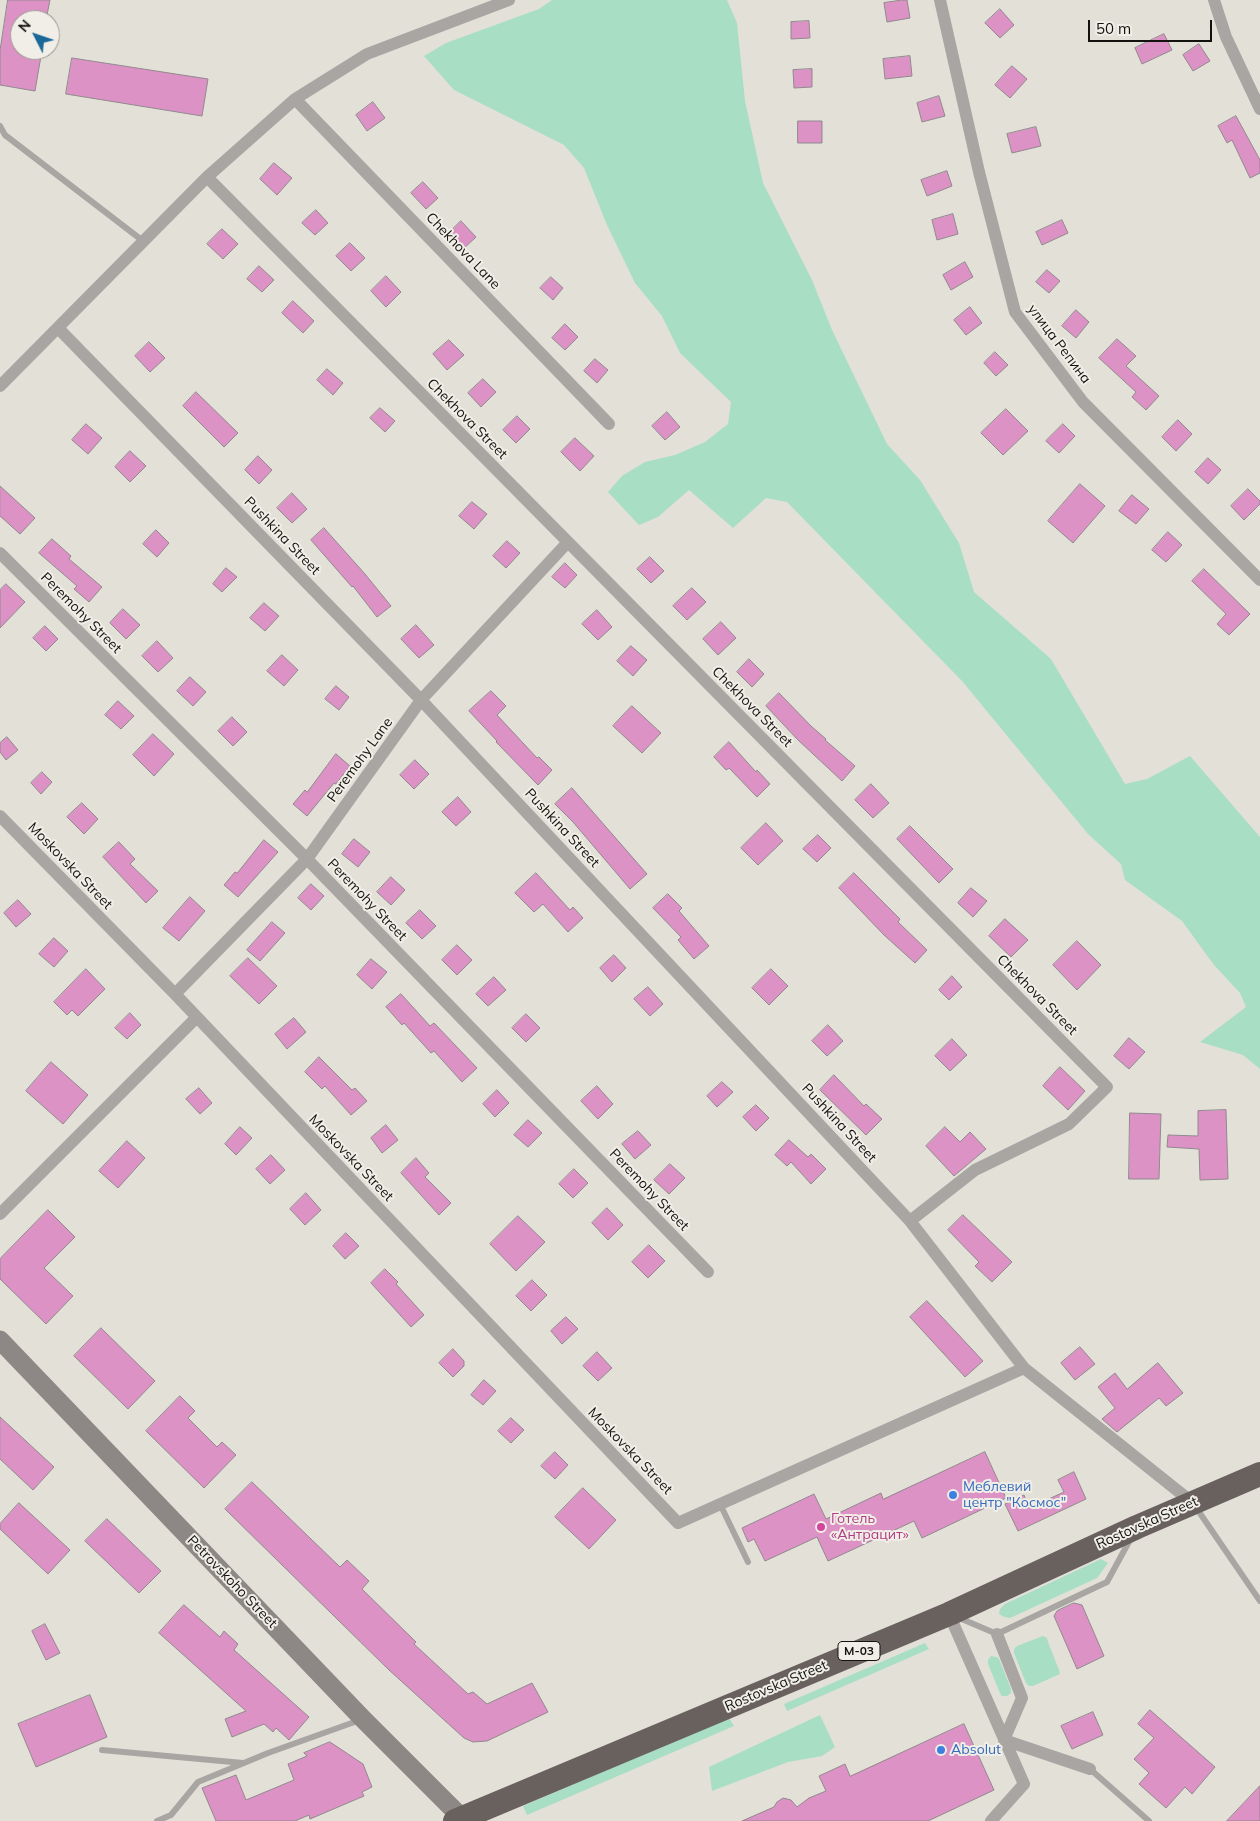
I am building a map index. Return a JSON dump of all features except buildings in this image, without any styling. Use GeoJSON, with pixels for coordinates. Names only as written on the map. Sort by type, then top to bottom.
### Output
{"type":"FeatureCollection","features":[{"type":"Feature","properties":{"kind":"highway","name":"Rostovska Street"},"geometry":{"type":"LineString","coordinates":[[460,1820],[949,1614],[1137,1527],[1260,1474]]}},
{"type":"Feature","properties":{"kind":"main road","name":"Petrovskoho Street"},"geometry":{"type":"LineString","coordinates":[[0,1340],[460,1820]]}},
{"type":"Feature","properties":{"kind":"street"},"geometry":{"type":"LineString","coordinates":[[0,386],[207,177],[295,99],[367,54],[509,0]]}},
{"type":"Feature","properties":{"kind":"street","name":"улица Репина"},"geometry":{"type":"LineString","coordinates":[[940,0],[978,172],[1015,312],[1083,402],[1260,580]]}},
{"type":"Feature","properties":{"kind":"street"},"geometry":{"type":"LineString","coordinates":[[1214,0],[1226,38],[1260,109]]}},
{"type":"Feature","properties":{"kind":"street","name":"Chekhova Lane"},"geometry":{"type":"LineString","coordinates":[[295,99],[609,424]]}},
{"type":"Feature","properties":{"kind":"street","name":"Chekhova Street"},"geometry":{"type":"LineString","coordinates":[[207,177],[1107,1087],[1069,1124],[975,1170],[910,1221]]}},
{"type":"Feature","properties":{"kind":"street","name":"Pushkina Street"},"geometry":{"type":"LineString","coordinates":[[58,328],[421,700],[910,1221],[1024,1368],[1193,1503]]}},
{"type":"Feature","properties":{"kind":"street","name":"Peremohy Lane"},"geometry":{"type":"LineString","coordinates":[[175,994],[307,859],[421,700],[568,542]]}},
{"type":"Feature","properties":{"kind":"street","name":"Peremohy Street"},"geometry":{"type":"LineString","coordinates":[[0,553],[307,859],[708,1272]]}},
{"type":"Feature","properties":{"kind":"street","name":"Moskovska Street"},"geometry":{"type":"LineString","coordinates":[[0,816],[175,994],[678,1523],[720,1504]]}},
{"type":"Feature","properties":{"kind":"street"},"geometry":{"type":"LineString","coordinates":[[0,1214],[197,1017]]}},
{"type":"Feature","properties":{"kind":"street"},"geometry":{"type":"LineString","coordinates":[[720,1504],[1024,1368]]}},
{"type":"Feature","properties":{"kind":"street"},"geometry":{"type":"LineString","coordinates":[[949,1614],[1024,1784],[991,1821]]}},
{"type":"Feature","properties":{"kind":"street"},"geometry":{"type":"LineString","coordinates":[[997,1634],[1022,1698],[1004,1740]]}},
{"type":"Feature","properties":{"kind":"street"},"geometry":{"type":"LineString","coordinates":[[1004,1740],[1090,1769]]}},
{"type":"Feature","properties":{"kind":"lane"},"geometry":{"type":"LineString","coordinates":[[0,126],[5,135],[143,242]]}},
{"type":"Feature","properties":{"kind":"lane"},"geometry":{"type":"LineString","coordinates":[[1193,1503],[1260,1601]]}},
{"type":"Feature","properties":{"kind":"lane"},"geometry":{"type":"LineString","coordinates":[[720,1504],[748,1562]]}},
{"type":"Feature","properties":{"kind":"lane"},"geometry":{"type":"LineString","coordinates":[[949,1614],[997,1634],[1107,1582],[1137,1527]]}},
{"type":"Feature","properties":{"kind":"lane"},"geometry":{"type":"LineString","coordinates":[[157,1821],[171,1815],[198,1782],[364,1719]]}},
{"type":"Feature","properties":{"kind":"lane"},"geometry":{"type":"LineString","coordinates":[[102,1750],[244,1763]]}},
{"type":"Feature","properties":{"kind":"lane"},"geometry":{"type":"LineString","coordinates":[[1090,1769],[1149,1821]]}},
{"type":"Feature","properties":{"kind":"green space"},"geometry":{"type":"Polygon","coordinates":[[[552,0],[727,0],[737,23],[745,101],[763,183],[812,280],[832,330],[887,444],[920,480],[959,543],[974,592],[1051,659],[1125,784],[1147,779],[1190,756],[1260,837],[1260,1069],[1243,1055],[1200,1042],[1246,1007],[1240,993],[1214,965],[1182,921],[1125,880],[1121,864],[1088,834],[962,681],[787,502],[766,498],[733,528],[689,490],[658,517],[639,525],[608,492],[622,476],[645,462],[675,455],[705,442],[728,424],[731,402],[680,353],[662,316],[635,283],[607,225],[584,168],[564,145],[454,90],[424,56],[446,43],[539,9],[552,0]]]}},
{"type":"Feature","properties":{"kind":"green space"},"geometry":{"type":"Polygon","coordinates":[[[1101,1559],[1108,1563],[1097,1578],[1010,1618],[999,1614],[1000,1609],[1005,1604],[1101,1559]]]}},
{"type":"Feature","properties":{"kind":"green space"},"geometry":{"type":"Polygon","coordinates":[[[1043,1636],[1047,1638],[1060,1674],[1029,1686],[1026,1683],[1014,1649],[1017,1646],[1043,1636]]]}},
{"type":"Feature","properties":{"kind":"green space"},"geometry":{"type":"Polygon","coordinates":[[[925,1643],[929,1649],[787,1711],[784,1704],[925,1643]]]}},
{"type":"Feature","properties":{"kind":"green space"},"geometry":{"type":"Polygon","coordinates":[[[991,1656],[999,1659],[1011,1689],[1011,1693],[1007,1696],[1002,1696],[1000,1693],[988,1664],[991,1656]]]}},
{"type":"Feature","properties":{"kind":"green space"},"geometry":{"type":"Polygon","coordinates":[[[820,1715],[835,1747],[822,1756],[788,1762],[712,1791],[709,1767],[820,1715]]]}},
{"type":"Feature","properties":{"kind":"green space"},"geometry":{"type":"Polygon","coordinates":[[[729,1718],[734,1726],[527,1815],[523,1806],[729,1718]]]}},
{"type":"Feature","properties":{"kind":"place","name":"Меблевий центр \"Космос\""},"geometry":{"type":"Point","coordinates":[953,1495]}},
{"type":"Feature","properties":{"kind":"place","name":"Готель «Антрацит»"},"geometry":{"type":"Point","coordinates":[821,1527]}},
{"type":"Feature","properties":{"kind":"place","name":"Absolut"},"geometry":{"type":"Point","coordinates":[941,1750]}}]}
